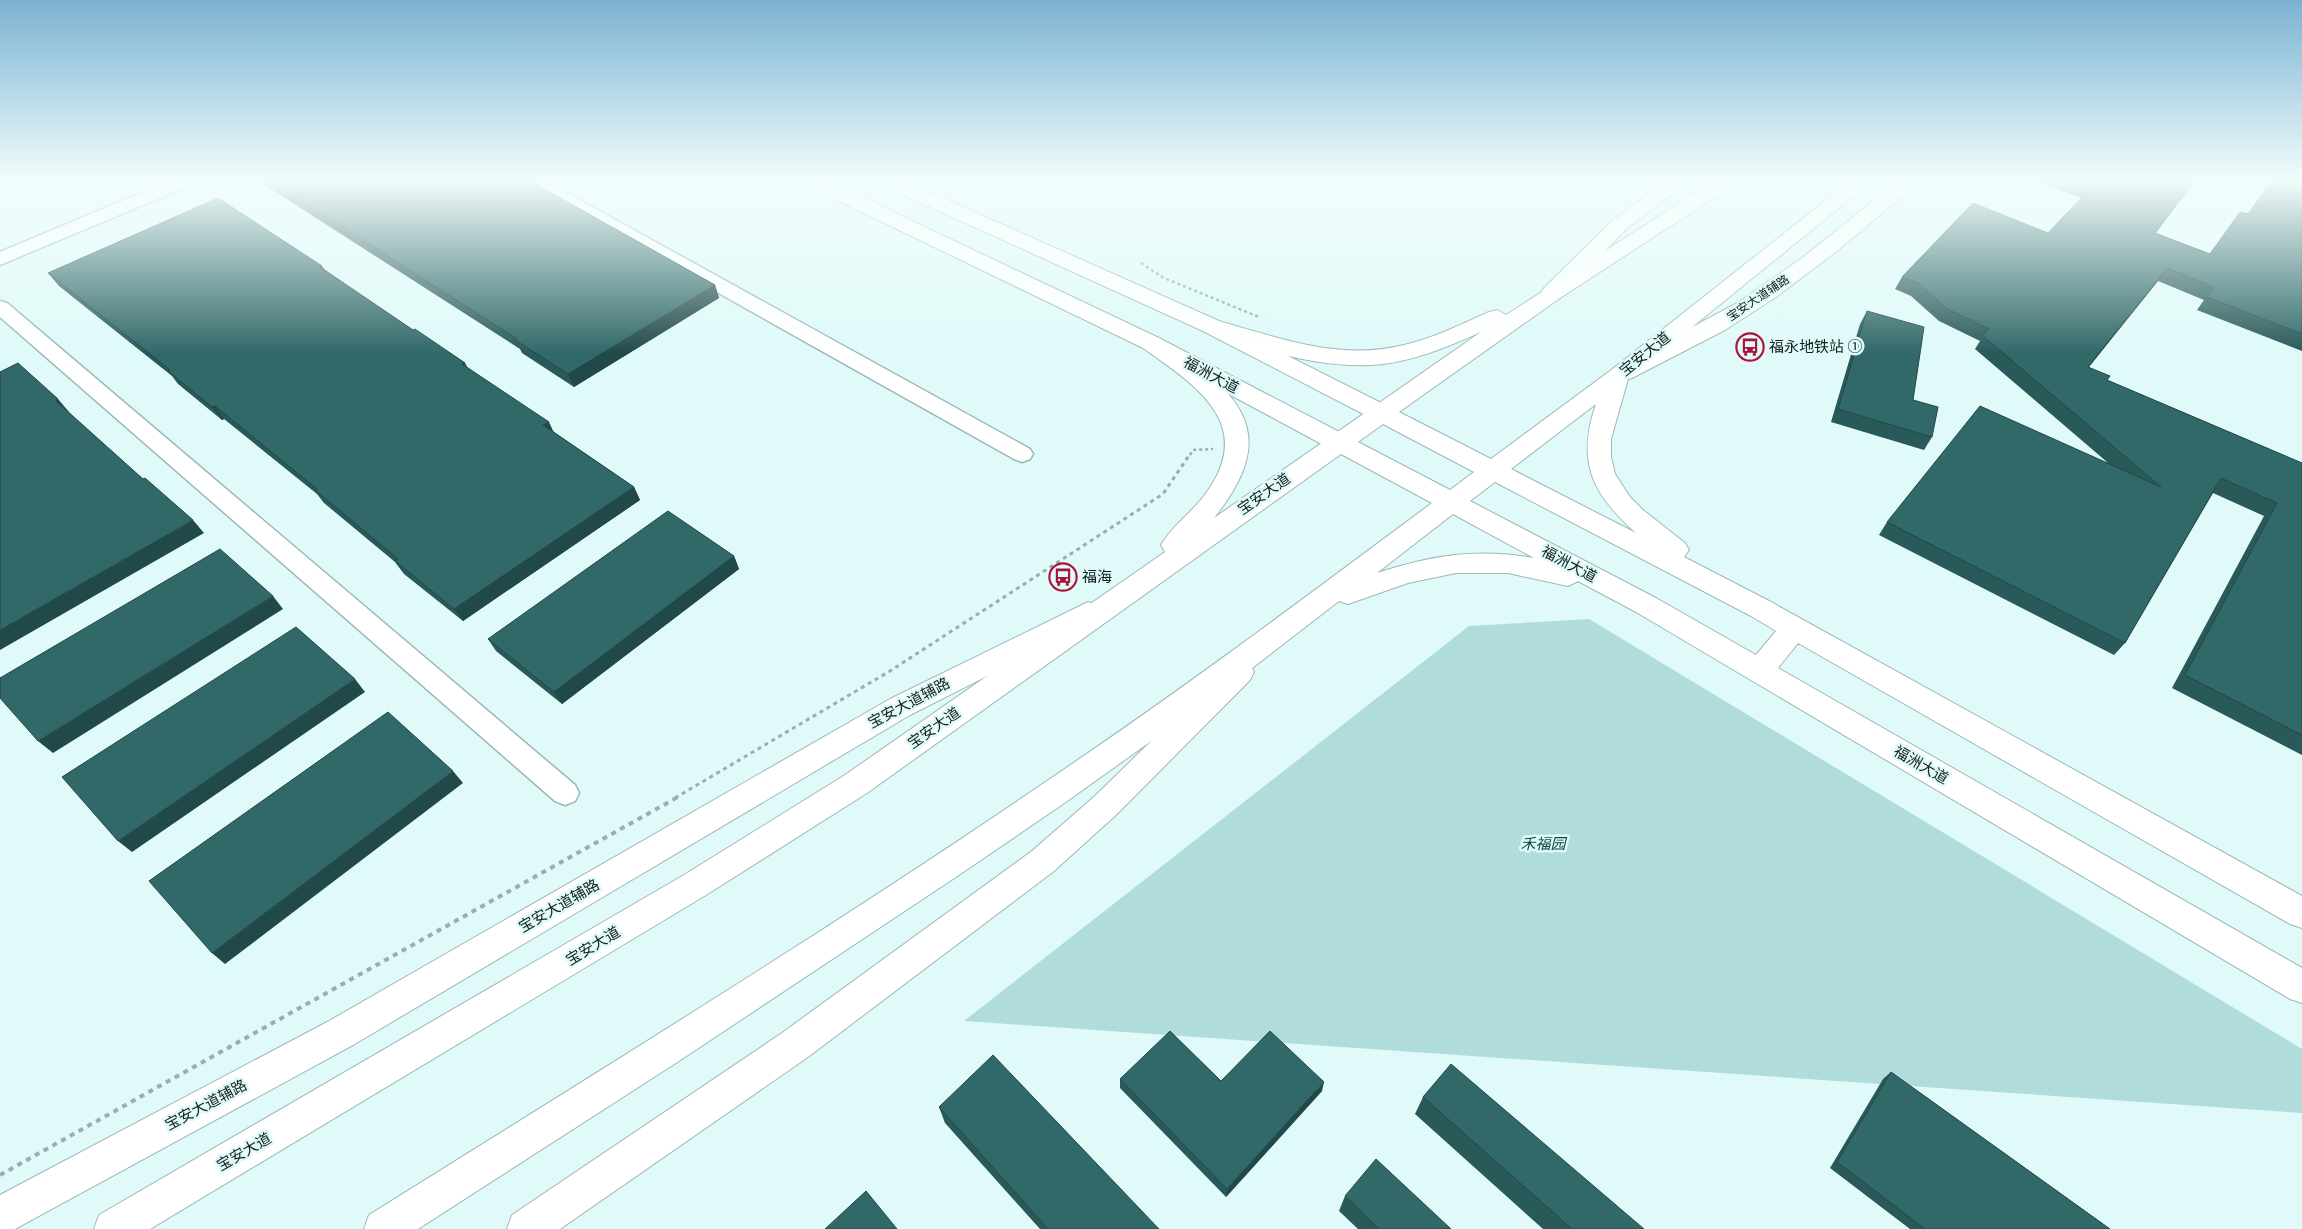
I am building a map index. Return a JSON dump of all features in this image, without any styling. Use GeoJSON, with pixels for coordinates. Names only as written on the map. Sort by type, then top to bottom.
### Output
{"type":"FeatureCollection","features":[{"type":"Feature","properties":{"kind":"main road","name":"福洲大道"},"geometry":{"type":"LineString","coordinates":[[935,239],[1151,343],[1646,605],[2302,987]]}},
{"type":"Feature","properties":{"kind":"main road"},"geometry":{"type":"LineString","coordinates":[[1018,239],[1211,326],[1762,609],[2302,913]]}},
{"type":"Feature","properties":{"kind":"main road"},"geometry":{"type":"LineString","coordinates":[[1211,326],[1307,353],[1342,358],[1375,358],[1398,354],[1452,337],[1552,293],[1606,239]]}},
{"type":"Feature","properties":{"kind":"main road","name":"宝安大道"},"geometry":{"type":"LineString","coordinates":[[113,1229],[695,885],[856,784],[1338,442],[1552,293],[1636,239]]}},
{"type":"Feature","properties":{"kind":"main road","name":"宝安大道"},"geometry":{"type":"LineString","coordinates":[[383,1229],[657,1054],[986,839],[1228,671],[1453,503],[1618,376],[1787,239]]}},
{"type":"Feature","properties":{"kind":"main road","name":"宝安大道辅路"},"geometry":{"type":"LineString","coordinates":[[1618,376],[1716,326],[1749,306],[1837,239]]}},
{"type":"Feature","properties":{"kind":"main road"},"geometry":{"type":"LineString","coordinates":[[1118,598],[1176,543],[1215,498],[1226,482],[1235,463],[1238,448],[1237,430],[1228,411],[1203,384],[1151,343]]}},
{"type":"Feature","properties":{"kind":"main road"},"geometry":{"type":"LineString","coordinates":[[1618,376],[1599,438],[1598,453],[1601,469],[1608,485],[1622,505],[1647,529],[1762,609]]}},
{"type":"Feature","properties":{"kind":"main road"},"geometry":{"type":"LineString","coordinates":[[526,1229],[795,1045],[1043,861],[1106,805],[1211,699],[1293,622],[1340,596],[1380,581],[1429,567],[1469,560],[1513,562],[1548,570],[1585,581],[1646,605]]}},
{"type":"Feature","properties":{"kind":"main road","name":"宝安大道辅路"},"geometry":{"type":"LineString","coordinates":[[0,1216],[342,1033],[900,707],[1118,598]]}},
{"type":"Feature","properties":{"kind":"main road"},"geometry":{"type":"LineString","coordinates":[[1759,671],[1795,628]]}},
{"type":"Feature","properties":{"kind":"street"},"geometry":{"type":"LineString","coordinates":[[0,259],[46,239]]}},
{"type":"Feature","properties":{"kind":"street"},"geometry":{"type":"LineString","coordinates":[[637,239],[1022,454]]}},
{"type":"Feature","properties":{"kind":"street"},"geometry":{"type":"LineString","coordinates":[[0,307],[565,793]]}},
{"type":"Feature","properties":{"kind":"path"},"geometry":{"type":"LineString","coordinates":[[1141,263],[1164,278],[1267,320]]}},
{"type":"Feature","properties":{"kind":"path"},"geometry":{"type":"LineString","coordinates":[[0,1176],[628,826],[890,671],[1163,494],[1193,450],[1215,449]]}},
{"type":"Feature","properties":{"kind":"green space","name":"禾福园"},"geometry":{"type":"Polygon","coordinates":[[[1589,619],[2302,1049],[2302,1113],[964,1021],[1469,626],[1589,619]]]}},
{"type":"Feature","properties":{"kind":"building"},"geometry":{"type":"Polygon","coordinates":[[[124,239],[281,239],[413,330],[415,329],[465,363],[462,364],[549,422],[543,425],[634,487],[454,609],[395,561],[398,559],[315,490],[317,489],[215,406],[212,407],[168,371],[170,370],[48,273],[124,239]]]}},
{"type":"Feature","properties":{"kind":"building"},"geometry":{"type":"Polygon","coordinates":[[[362,239],[634,239],[715,285],[568,374],[515,340],[517,339],[362,239]]]}},
{"type":"Feature","properties":{"kind":"building"},"geometry":{"type":"Polygon","coordinates":[[[1938,239],[2172,239],[2210,254],[2220,239],[2302,239],[2302,334],[2207,297],[2214,287],[2167,268],[2088,367],[2110,376],[2107,380],[2302,463],[2302,735],[2185,675],[2277,503],[2221,478],[2125,643],[1887,522],[1980,406],[2161,487],[1983,336],[1989,329],[1946,308],[1918,283],[1902,277],[1938,239]]]}},
{"type":"Feature","properties":{"kind":"building"},"geometry":{"type":"Polygon","coordinates":[[[1867,311],[1924,327],[1913,400],[1938,407],[1932,437],[1838,409],[1867,311]]]}},
{"type":"Feature","properties":{"kind":"building"},"geometry":{"type":"Polygon","coordinates":[[[18,363],[58,399],[55,400],[143,479],[145,478],[193,520],[0,630],[0,372],[18,363]]]}},
{"type":"Feature","properties":{"kind":"building"},"geometry":{"type":"Polygon","coordinates":[[[668,511],[734,556],[554,692],[488,639],[668,511]]]}},
{"type":"Feature","properties":{"kind":"building"},"geometry":{"type":"Polygon","coordinates":[[[220,549],[273,596],[38,741],[0,698],[0,678],[220,549]]]}},
{"type":"Feature","properties":{"kind":"building"},"geometry":{"type":"Polygon","coordinates":[[[296,627],[355,679],[118,841],[62,777],[296,627]]]}},
{"type":"Feature","properties":{"kind":"building"},"geometry":{"type":"Polygon","coordinates":[[[388,712],[453,771],[212,953],[149,881],[388,712]]]}},
{"type":"Feature","properties":{"kind":"building"},"geometry":{"type":"Polygon","coordinates":[[[1170,1031],[1221,1081],[1270,1031],[1324,1082],[1227,1189],[1120,1079],[1170,1031]]]}},
{"type":"Feature","properties":{"kind":"building"},"geometry":{"type":"Polygon","coordinates":[[[993,1055],[1159,1229],[1048,1229],[939,1107],[993,1055]]]}},
{"type":"Feature","properties":{"kind":"building"},"geometry":{"type":"Polygon","coordinates":[[[1451,1064],[1644,1229],[1572,1229],[1423,1097],[1451,1064]]]}},
{"type":"Feature","properties":{"kind":"building"},"geometry":{"type":"Polygon","coordinates":[[[1891,1072],[2110,1229],[1925,1229],[1837,1162],[1891,1072]]]}},
{"type":"Feature","properties":{"kind":"building"},"geometry":{"type":"Polygon","coordinates":[[[1376,1159],[1451,1229],[1379,1229],[1345,1196],[1376,1159]]]}},
{"type":"Feature","properties":{"kind":"building"},"geometry":{"type":"Polygon","coordinates":[[[866,1191],[897,1229],[825,1229],[866,1191]]]}},
{"type":"Feature","properties":{"kind":"place","name":"福永地铁站 ①"},"geometry":{"type":"Point","coordinates":[1750,347]}},
{"type":"Feature","properties":{"kind":"place","name":"福海"},"geometry":{"type":"Point","coordinates":[1063,577]}}]}
